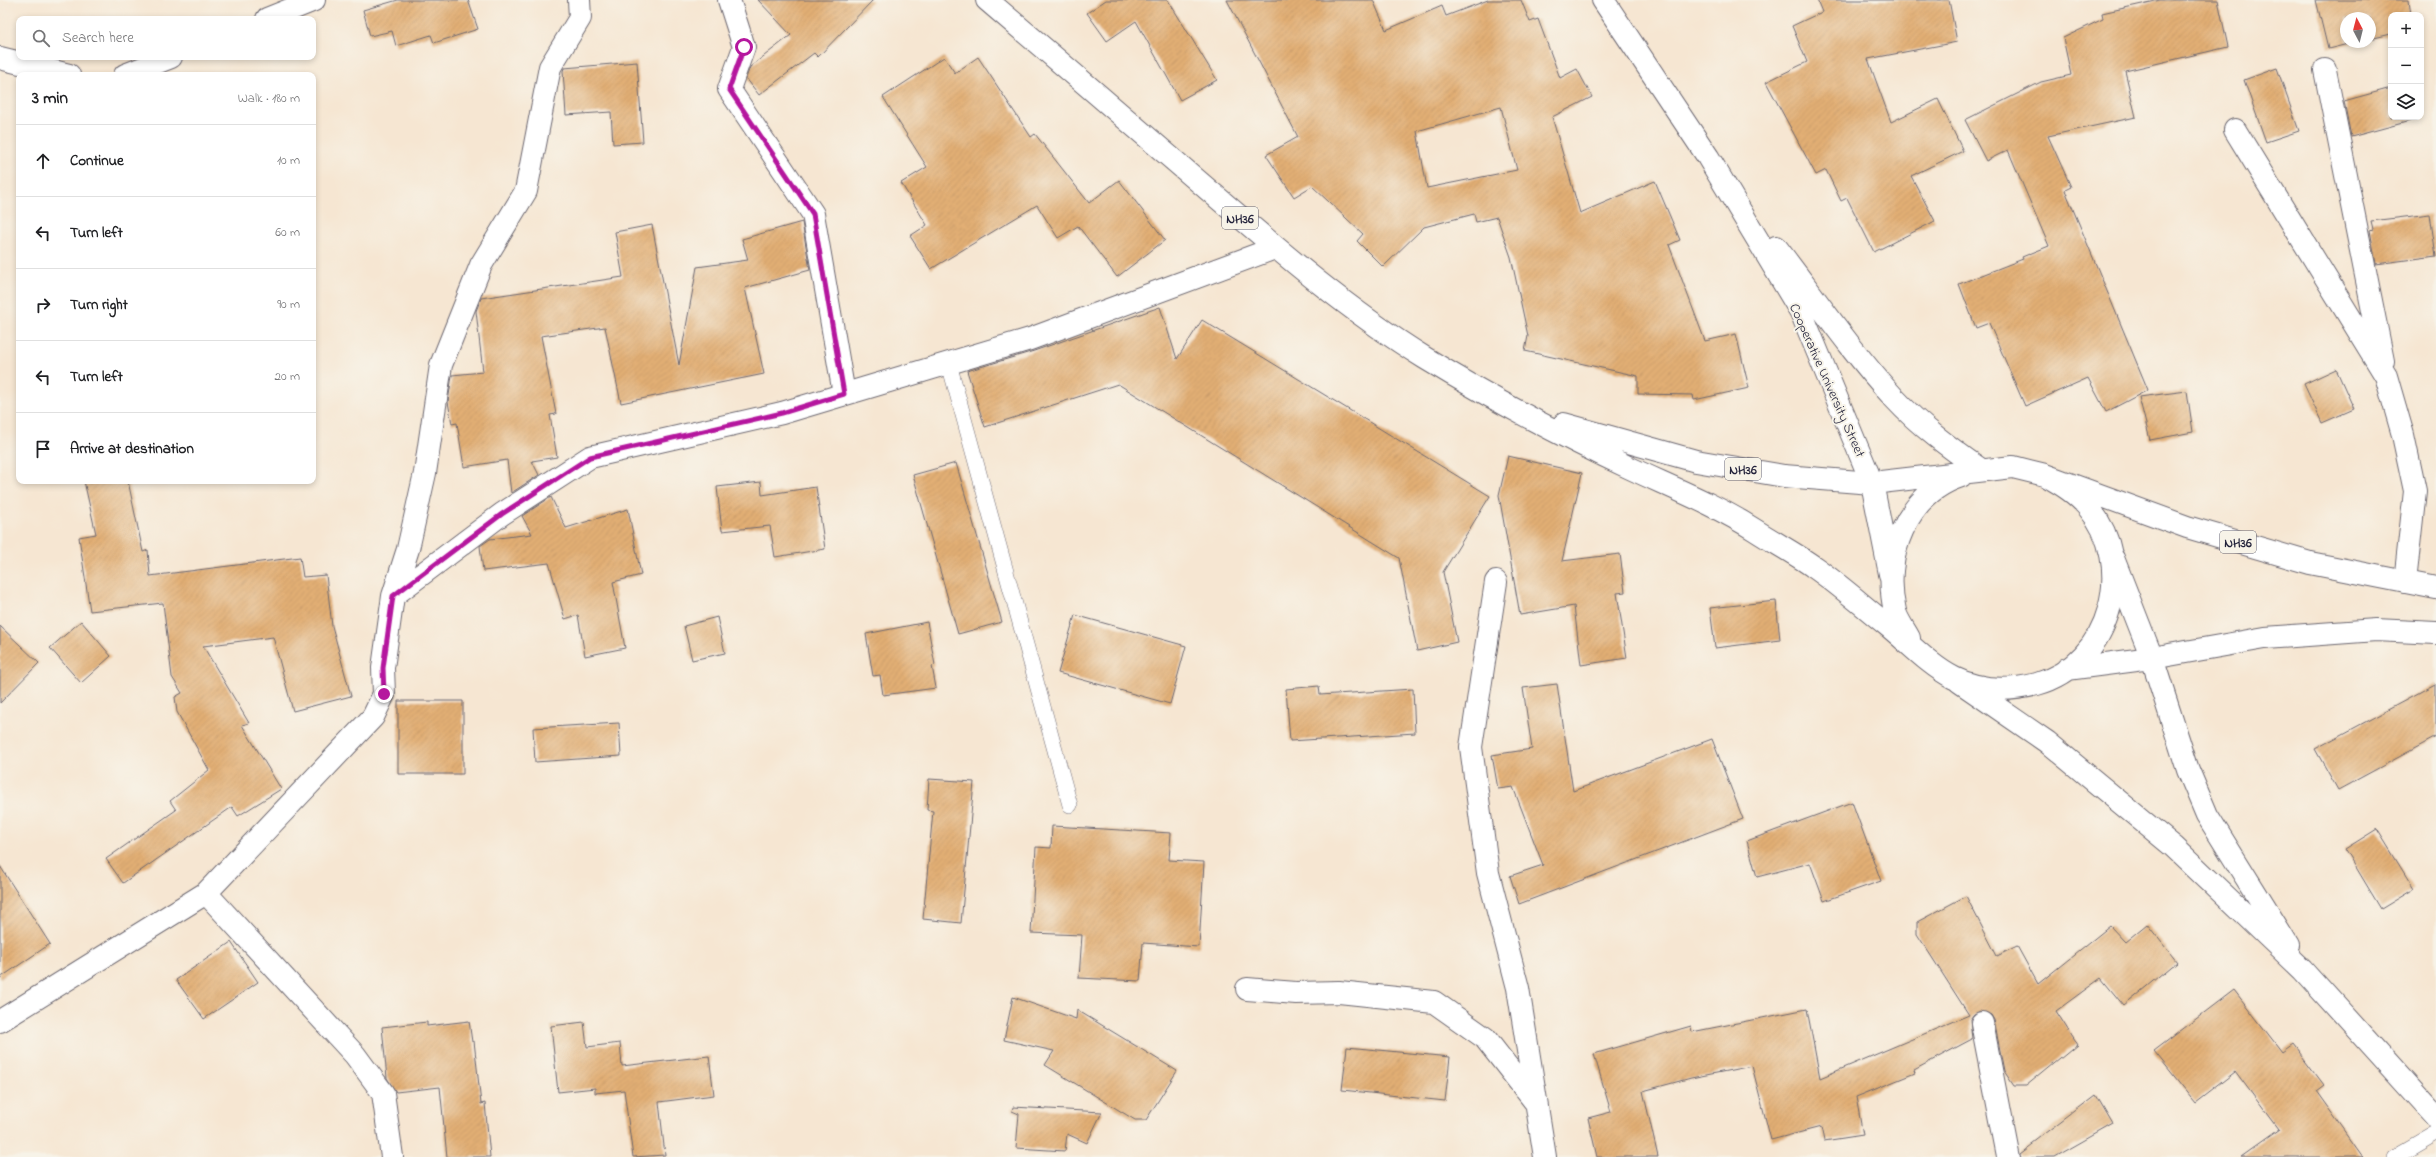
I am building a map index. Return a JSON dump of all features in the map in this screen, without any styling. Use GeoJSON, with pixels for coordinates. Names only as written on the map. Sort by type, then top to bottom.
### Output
{"type":"FeatureCollection","features":[{"type":"Feature","properties":{"kind":"main road"},"geometry":{"type":"LineString","coordinates":[[274,16],[314,0]]}},
{"type":"Feature","properties":{"kind":"main road"},"geometry":{"type":"LineString","coordinates":[[0,1021],[206,893],[373,717],[384,694],[383,668],[393,596],[408,549],[425,473],[441,364],[481,265],[526,191],[550,67],[580,18],[579,0]]}},
{"type":"Feature","properties":{"kind":"main road"},"geometry":{"type":"LineString","coordinates":[[729,0],[744,47],[729,89],[813,214],[844,394]]}},
{"type":"Feature","properties":{"kind":"main road","name":"NH36"},"geometry":{"type":"LineString","coordinates":[[987,0],[1275,248],[1327,291],[1376,326],[1512,410],[1630,468],[1729,513],[1814,567],[1913,646],[1933,666],[1957,680],[1985,688],[2014,689],[2042,682],[2068,669],[2091,647],[2107,619],[2114,588],[2113,556],[2104,531],[2089,507],[2069,488],[2045,475]]}},
{"type":"Feature","properties":{"kind":"main road","name":"Cooperative University Street"},"geometry":{"type":"LineString","coordinates":[[1603,0],[1708,157],[1801,312],[1872,483],[1890,574]]}},
{"type":"Feature","properties":{"kind":"main road"},"geometry":{"type":"LineString","coordinates":[[0,58],[57,72]]}},
{"type":"Feature","properties":{"kind":"main road"},"geometry":{"type":"LineString","coordinates":[[133,72],[163,60]]}},
{"type":"Feature","properties":{"kind":"main road"},"geometry":{"type":"LineString","coordinates":[[2325,70],[2386,376],[2403,436],[2415,491],[2405,582]]}},
{"type":"Feature","properties":{"kind":"main road"},"geometry":{"type":"LineString","coordinates":[[2235,130],[2386,376]]}},
{"type":"Feature","properties":{"kind":"main road","name":"Cooperative University Street"},"geometry":{"type":"LineString","coordinates":[[1708,157],[1849,343],[1896,400],[1938,439],[1980,469]]}},
{"type":"Feature","properties":{"kind":"main road"},"geometry":{"type":"LineString","coordinates":[[393,596],[502,514],[590,457],[782,413],[1030,340],[1275,248]]}},
{"type":"Feature","properties":{"kind":"main road","name":"NH36"},"geometry":{"type":"LineString","coordinates":[[1512,410],[1696,461],[1784,476],[1872,483],[1980,469],[2013,467],[2045,475],[2187,527],[2310,563],[2436,588]]}},
{"type":"Feature","properties":{"kind":"main road","name":"NH36"},"geometry":{"type":"LineString","coordinates":[[1913,646],[1896,612],[1890,574],[1896,545],[1908,518],[1928,496],[1952,479],[1980,469]]}},
{"type":"Feature","properties":{"kind":"main road"},"geometry":{"type":"LineString","coordinates":[[2113,556],[2152,658],[2188,770],[2208,815],[2303,970]]}},
{"type":"Feature","properties":{"kind":"main road"},"geometry":{"type":"LineString","coordinates":[[1496,582],[1471,747],[1488,873],[1518,988],[1545,1157]]}},
{"type":"Feature","properties":{"kind":"main road","name":"NH36"},"geometry":{"type":"LineString","coordinates":[[2068,669],[2152,658],[2265,638],[2376,630],[2436,633]]}},
{"type":"Feature","properties":{"kind":"main road"},"geometry":{"type":"LineString","coordinates":[[1957,680],[2047,742],[2174,847],[2303,970],[2436,1117]]}},
{"type":"Feature","properties":{"kind":"main road"},"geometry":{"type":"LineString","coordinates":[[206,893],[350,1050],[383,1093],[392,1157]]}},
{"type":"Feature","properties":{"kind":"main road"},"geometry":{"type":"LineString","coordinates":[[1247,990],[1296,993],[1339,992],[1434,1002],[1485,1038],[1537,1104]]}},
{"type":"Feature","properties":{"kind":"main road"},"geometry":{"type":"LineString","coordinates":[[1982,1023],[2008,1157]]}},
{"type":"Feature","properties":{"kind":"lane"},"geometry":{"type":"LineString","coordinates":[[949,364],[1070,805]]}},
{"type":"Feature","properties":{"kind":"lane"},"geometry":{"type":"LineString","coordinates":[[2395,1157],[2436,1133]]}},
{"type":"Feature","properties":{"kind":"building"},"geometry":{"type":"Polygon","coordinates":[[[398,0],[468,0],[478,29],[434,43],[431,35],[396,46],[392,31],[370,36],[363,10],[398,0]]]}},
{"type":"Feature","properties":{"kind":"building"},"geometry":{"type":"Polygon","coordinates":[[[758,0],[873,0],[818,57],[814,53],[759,95],[746,78],[750,67],[791,35],[758,0]]]}},
{"type":"Feature","properties":{"kind":"building"},"geometry":{"type":"Polygon","coordinates":[[[1106,0],[1168,0],[1217,80],[1180,100],[1136,21],[1107,41],[1087,13],[1106,0]]]}},
{"type":"Feature","properties":{"kind":"building"},"geometry":{"type":"Polygon","coordinates":[[[1227,0],[1373,0],[1386,30],[1442,6],[1446,16],[1488,0],[1521,0],[1530,22],[1538,19],[1560,78],[1577,69],[1592,97],[1552,117],[1580,213],[1655,181],[1680,240],[1669,245],[1705,341],[1736,334],[1749,388],[1694,400],[1693,395],[1638,394],[1638,376],[1525,351],[1528,336],[1511,257],[1497,217],[1476,222],[1474,214],[1424,227],[1383,267],[1357,241],[1363,234],[1312,186],[1294,197],[1266,155],[1298,137],[1227,0]],[[1501,107],[1417,131],[1427,188],[1517,170],[1501,107]]]}},
{"type":"Feature","properties":{"kind":"building"},"geometry":{"type":"Polygon","coordinates":[[[1817,0],[1949,0],[1957,42],[1868,59],[1891,122],[1938,99],[1963,151],[1911,176],[1935,221],[1874,252],[1847,198],[1841,201],[1826,170],[1816,175],[1766,82],[1807,62],[1792,26],[1822,12],[1817,0]]]}},
{"type":"Feature","properties":{"kind":"building"},"geometry":{"type":"Polygon","coordinates":[[[2160,0],[2218,0],[2228,47],[2125,71],[2136,117],[2048,136],[2071,187],[2065,190],[2148,390],[2106,412],[2088,378],[2025,406],[1989,323],[1976,328],[1959,284],[2023,259],[2022,257],[2049,246],[2008,150],[1986,161],[1965,120],[2041,82],[2071,75],[2063,38],[2103,19],[2102,13],[2160,0]]]}},
{"type":"Feature","properties":{"kind":"building"},"geometry":{"type":"Polygon","coordinates":[[[2316,0],[2409,0],[2411,12],[2388,12],[2388,35],[2376,38],[2376,12],[2340,12],[2340,46],[2328,49],[2316,0]]]}},
{"type":"Feature","properties":{"kind":"building"},"geometry":{"type":"Polygon","coordinates":[[[944,57],[955,73],[978,57],[1031,137],[1035,134],[1089,203],[1119,180],[1165,240],[1117,277],[1078,226],[1058,238],[1037,205],[931,269],[910,236],[927,225],[901,183],[927,167],[883,97],[944,57]]]}},
{"type":"Feature","properties":{"kind":"building"},"geometry":{"type":"Polygon","coordinates":[[[637,62],[643,142],[613,144],[611,112],[566,115],[564,68],[637,62]]]}},
{"type":"Feature","properties":{"kind":"building"},"geometry":{"type":"Polygon","coordinates":[[[2277,68],[2299,131],[2266,142],[2244,80],[2277,68]]]}},
{"type":"Feature","properties":{"kind":"building"},"geometry":{"type":"Polygon","coordinates":[[[2388,89],[2388,120],[2410,121],[2351,137],[2344,101],[2388,89]]]}},
{"type":"Feature","properties":{"kind":"building"},"geometry":{"type":"Polygon","coordinates":[[[2430,214],[2436,256],[2376,264],[2370,230],[2373,229],[2371,221],[2430,214]]]}},
{"type":"Feature","properties":{"kind":"building"},"geometry":{"type":"Polygon","coordinates":[[[802,222],[810,270],[745,288],[764,374],[621,403],[605,327],[541,336],[556,414],[550,415],[557,457],[532,461],[539,475],[511,493],[507,460],[464,467],[457,423],[452,424],[448,402],[452,375],[483,372],[476,311],[481,298],[623,277],[615,232],[652,225],[679,365],[697,267],[748,260],[742,239],[802,222]]]}},
{"type":"Feature","properties":{"kind":"building"},"geometry":{"type":"Polygon","coordinates":[[[1160,307],[1177,359],[1202,320],[1490,496],[1443,572],[1457,642],[1417,651],[1399,558],[1118,384],[985,427],[967,371],[1034,351],[1160,307]]]}},
{"type":"Feature","properties":{"kind":"building"},"geometry":{"type":"Polygon","coordinates":[[[2336,369],[2354,409],[2322,423],[2304,384],[2336,369]]]}},
{"type":"Feature","properties":{"kind":"building"},"geometry":{"type":"Polygon","coordinates":[[[2187,391],[2193,432],[2150,440],[2139,397],[2187,391]]]}},
{"type":"Feature","properties":{"kind":"building"},"geometry":{"type":"Polygon","coordinates":[[[1508,456],[1582,473],[1562,561],[1620,554],[1625,592],[1617,593],[1627,658],[1581,665],[1574,606],[1520,615],[1499,495],[1508,456]]]}},
{"type":"Feature","properties":{"kind":"building"},"geometry":{"type":"Polygon","coordinates":[[[956,463],[1002,622],[958,634],[913,475],[956,463]]]}},
{"type":"Feature","properties":{"kind":"building"},"geometry":{"type":"Polygon","coordinates":[[[761,482],[762,495],[816,487],[825,549],[775,557],[770,526],[722,531],[717,487],[761,482]]]}},
{"type":"Feature","properties":{"kind":"building"},"geometry":{"type":"Polygon","coordinates":[[[85,484],[129,484],[143,552],[148,550],[150,576],[300,557],[303,577],[326,575],[332,626],[351,696],[293,711],[273,637],[203,646],[249,723],[242,725],[281,789],[238,816],[232,807],[123,883],[106,859],[176,810],[170,801],[209,770],[177,712],[175,697],[182,693],[172,677],[163,603],[90,611],[79,537],[96,534],[85,484]]]}},
{"type":"Feature","properties":{"kind":"building"},"geometry":{"type":"Polygon","coordinates":[[[551,497],[566,528],[628,509],[641,575],[613,582],[625,648],[585,656],[578,615],[565,619],[549,563],[483,571],[480,546],[490,539],[532,534],[522,516],[551,497]]]}},
{"type":"Feature","properties":{"kind":"building"},"geometry":{"type":"Polygon","coordinates":[[[1776,601],[1780,640],[1715,648],[1710,608],[1776,601]]]}},
{"type":"Feature","properties":{"kind":"building"},"geometry":{"type":"Polygon","coordinates":[[[1075,615],[1186,646],[1170,704],[1058,673],[1075,615]]]}},
{"type":"Feature","properties":{"kind":"building"},"geometry":{"type":"Polygon","coordinates":[[[717,617],[725,653],[692,660],[684,626],[717,617]]]}},
{"type":"Feature","properties":{"kind":"building"},"geometry":{"type":"Polygon","coordinates":[[[81,621],[111,656],[81,683],[50,648],[81,621]]]}},
{"type":"Feature","properties":{"kind":"building"},"geometry":{"type":"Polygon","coordinates":[[[927,622],[935,665],[932,666],[936,688],[883,695],[880,675],[873,676],[866,634],[927,622]]]}},
{"type":"Feature","properties":{"kind":"building"},"geometry":{"type":"Polygon","coordinates":[[[0,626],[39,663],[0,703],[0,626]]]}},
{"type":"Feature","properties":{"kind":"building"},"geometry":{"type":"Polygon","coordinates":[[[1557,684],[1573,791],[1712,739],[1743,819],[1519,904],[1510,876],[1543,865],[1513,787],[1498,789],[1492,755],[1532,749],[1523,688],[1557,684]]]}},
{"type":"Feature","properties":{"kind":"building"},"geometry":{"type":"Polygon","coordinates":[[[2436,684],[2436,737],[2338,790],[2315,749],[2436,684]]]}},
{"type":"Feature","properties":{"kind":"building"},"geometry":{"type":"Polygon","coordinates":[[[1319,686],[1320,695],[1413,689],[1415,733],[1290,741],[1286,689],[1319,686]]]}},
{"type":"Feature","properties":{"kind":"building"},"geometry":{"type":"Polygon","coordinates":[[[398,701],[463,701],[463,774],[398,774],[398,701]]]}},
{"type":"Feature","properties":{"kind":"building"},"geometry":{"type":"Polygon","coordinates":[[[619,723],[621,756],[535,762],[533,728],[619,723]]]}},
{"type":"Feature","properties":{"kind":"building"},"geometry":{"type":"Polygon","coordinates":[[[929,779],[974,782],[961,923],[923,919],[933,811],[927,810],[929,779]]]}},
{"type":"Feature","properties":{"kind":"building"},"geometry":{"type":"Polygon","coordinates":[[[1852,802],[1881,881],[1824,901],[1810,863],[1757,877],[1747,841],[1852,802]]]}},
{"type":"Feature","properties":{"kind":"building"},"geometry":{"type":"Polygon","coordinates":[[[1052,826],[1171,833],[1169,860],[1204,862],[1199,947],[1143,943],[1140,981],[1079,978],[1082,935],[1031,933],[1036,847],[1051,848],[1052,826]]]}},
{"type":"Feature","properties":{"kind":"building"},"geometry":{"type":"Polygon","coordinates":[[[2377,829],[2414,889],[2381,909],[2345,849],[2377,829]]]}},
{"type":"Feature","properties":{"kind":"building"},"geometry":{"type":"Polygon","coordinates":[[[0,866],[50,944],[0,978],[0,866]]]}},
{"type":"Feature","properties":{"kind":"building"},"geometry":{"type":"Polygon","coordinates":[[[1966,896],[1997,956],[2017,946],[2038,984],[2110,926],[2125,942],[2147,924],[2177,962],[2124,1006],[2101,978],[2056,1011],[2077,1044],[2026,1086],[2014,1086],[2004,1071],[1994,1020],[1991,1015],[1980,1011],[1974,1014],[1970,1019],[1972,1039],[1914,1070],[1915,1073],[1856,1097],[1863,1135],[1824,1141],[1821,1127],[1771,1140],[1752,1066],[1691,1078],[1643,1091],[1658,1157],[1597,1157],[1588,1118],[1611,1112],[1594,1054],[1691,1026],[1692,1032],[1807,1009],[1820,1078],[1969,1015],[1917,934],[1917,922],[1966,896]]]}},
{"type":"Feature","properties":{"kind":"building"},"geometry":{"type":"Polygon","coordinates":[[[231,942],[258,982],[204,1019],[176,980],[231,942]]]}},
{"type":"Feature","properties":{"kind":"building"},"geometry":{"type":"Polygon","coordinates":[[[2234,990],[2282,1052],[2293,1044],[2324,1085],[2316,1091],[2363,1157],[2241,1157],[2279,1130],[2235,1071],[2195,1102],[2154,1051],[2234,990]]]}},
{"type":"Feature","properties":{"kind":"building"},"geometry":{"type":"Polygon","coordinates":[[[1013,997],[1076,1019],[1077,1010],[1177,1071],[1146,1120],[1135,1120],[1045,1065],[1054,1051],[1004,1040],[1013,997]]]}},
{"type":"Feature","properties":{"kind":"building"},"geometry":{"type":"Polygon","coordinates":[[[469,1021],[472,1042],[474,1041],[481,1104],[485,1103],[490,1157],[447,1157],[440,1087],[396,1092],[387,1078],[382,1027],[427,1022],[427,1026],[469,1021]]]}},
{"type":"Feature","properties":{"kind":"building"},"geometry":{"type":"Polygon","coordinates":[[[584,1022],[587,1047],[620,1043],[622,1066],[709,1056],[714,1095],[659,1102],[665,1155],[633,1157],[624,1090],[595,1093],[595,1088],[558,1092],[551,1026],[584,1022]]]}},
{"type":"Feature","properties":{"kind":"building"},"geometry":{"type":"Polygon","coordinates":[[[1347,1047],[1450,1057],[1445,1101],[1342,1090],[1347,1047]]]}},
{"type":"Feature","properties":{"kind":"building"},"geometry":{"type":"Polygon","coordinates":[[[2096,1095],[2113,1124],[2055,1157],[2020,1157],[2020,1153],[2096,1095]]]}},
{"type":"Feature","properties":{"kind":"building"},"geometry":{"type":"Polygon","coordinates":[[[1013,1107],[1102,1112],[1087,1143],[1067,1134],[1065,1151],[1016,1148],[1019,1114],[1012,1111],[1013,1107]]]}},
{"type":"Feature","properties":{"kind":"route"},"geometry":{"type":"LineString","coordinates":[[384,694],[383,668],[393,596],[502,514],[590,457],[782,413],[844,394],[813,214],[729,89],[744,47]]}}]}
